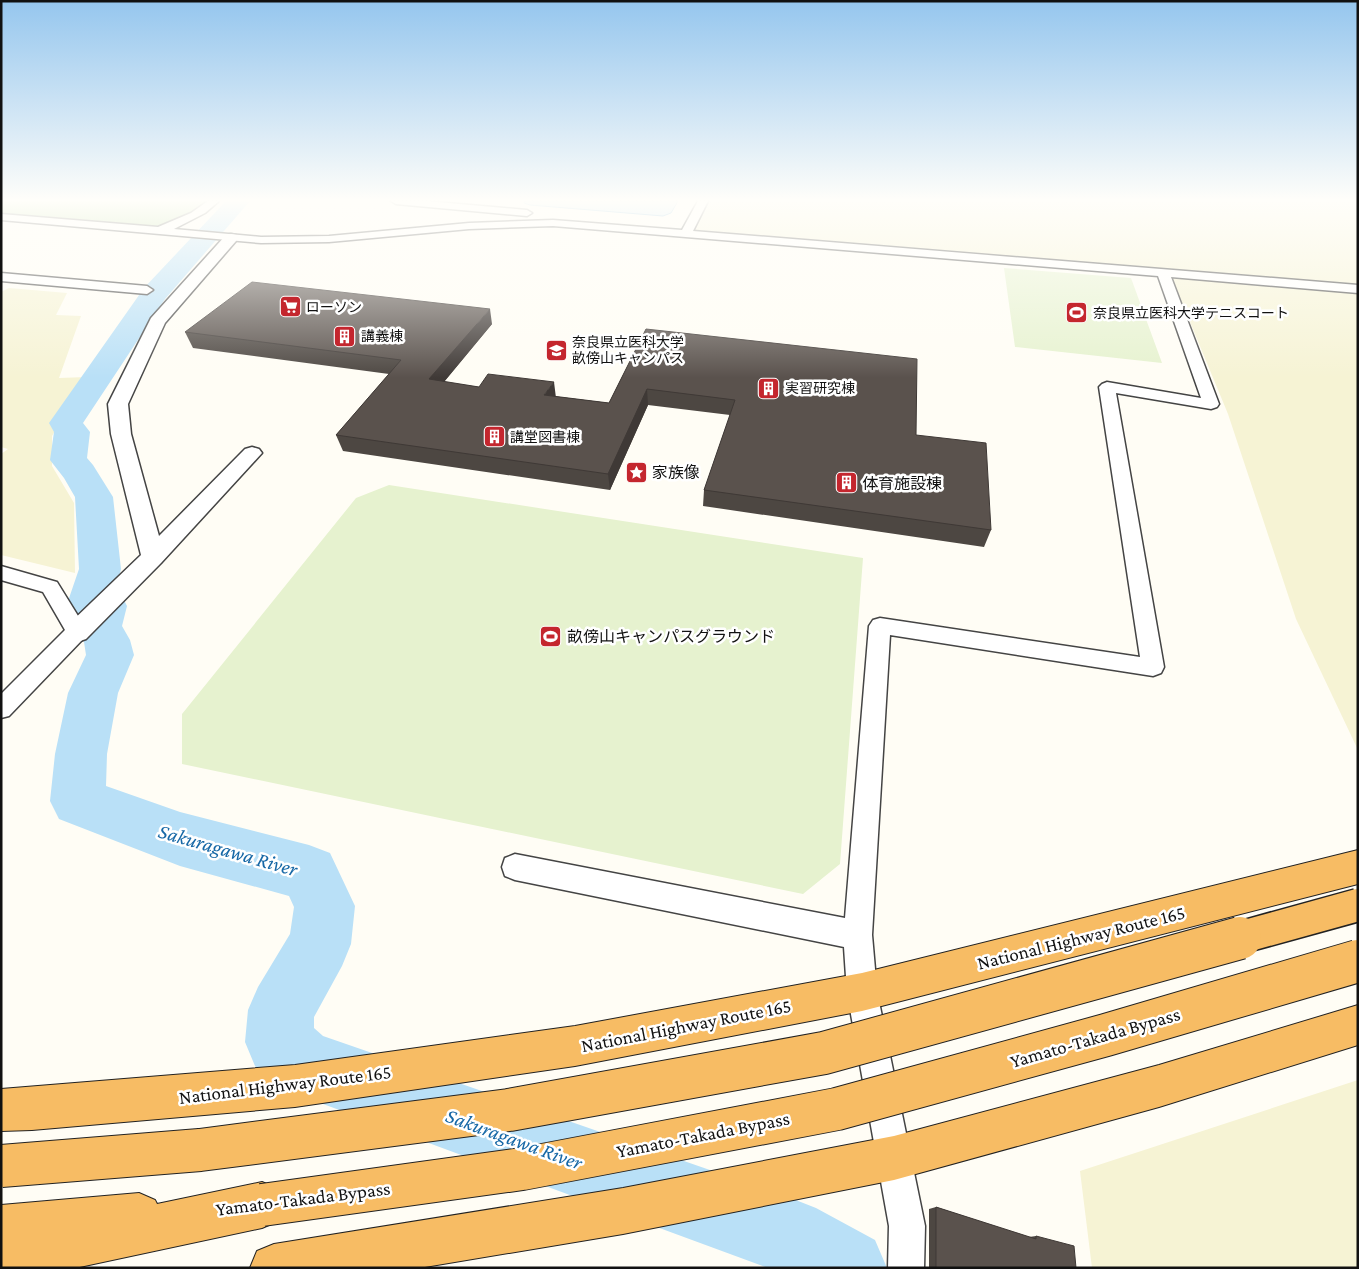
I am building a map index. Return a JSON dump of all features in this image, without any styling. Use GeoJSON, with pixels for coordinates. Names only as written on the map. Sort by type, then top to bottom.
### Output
{"type":"FeatureCollection","features":[{"type":"Feature","properties":{"kind":"highway","name":"National Highway Route 165"},"geometry":{"type":"LineString","coordinates":[[1,1110],[32,1109],[295,1086],[575,1046],[862,992],[1358,867]]}},
{"type":"Feature","properties":{"kind":"highway"},"geometry":{"type":"LineString","coordinates":[[1,1166],[200,1150],[509,1110],[824,1053],[1358,905]]}},
{"type":"Feature","properties":{"kind":"highway","name":"Yamato-Takada Bypass"},"geometry":{"type":"LineString","coordinates":[[1,1228],[262,1205],[522,1169],[837,1109],[1106,1035],[1358,961]]}},
{"type":"Feature","properties":{"kind":"highway"},"geometry":{"type":"LineString","coordinates":[[274,1268],[623,1211],[894,1158],[1159,1086],[1358,1025]]}},
{"type":"Feature","properties":{"kind":"highway"},"geometry":{"type":"LineString","coordinates":[[1,1260],[262,1205]]}},
{"type":"Feature","properties":{"kind":"street"},"geometry":{"type":"LineString","coordinates":[[153,557],[121,434],[118,404],[157,322],[210,260]]}},
{"type":"Feature","properties":{"kind":"street"},"geometry":{"type":"LineString","coordinates":[[1029,260],[1358,289]]}},
{"type":"Feature","properties":{"kind":"street"},"geometry":{"type":"LineString","coordinates":[[906,1268],[907,1226],[862,992],[858,935],[880,626],[1153,668],[1107,387],[1211,404],[1163,272]]}},
{"type":"Feature","properties":{"kind":"street"},"geometry":{"type":"LineString","coordinates":[[1,277],[147,290]]}},
{"type":"Feature","properties":{"kind":"street"},"geometry":{"type":"LineString","coordinates":[[1,709],[153,557],[252,453]]}},
{"type":"Feature","properties":{"kind":"street"},"geometry":{"type":"LineString","coordinates":[[1,574],[50,587],[77,632]]}},
{"type":"Feature","properties":{"kind":"street"},"geometry":{"type":"LineString","coordinates":[[516,868],[858,935]]}},
{"type":"Feature","properties":{"kind":"shaded area"},"geometry":{"type":"Polygon","coordinates":[[[1000,260],[1358,260],[1358,750],[1296,619],[1228,414],[1171,276],[1000,260]]]}},
{"type":"Feature","properties":{"kind":"shaded area"},"geometry":{"type":"Polygon","coordinates":[[[9,288],[67,293],[56,315],[81,316],[59,378],[87,377],[52,436],[52,466],[74,503],[75,573],[1,555],[1,454],[8,449],[1,447],[1,292],[9,288]]]}},
{"type":"Feature","properties":{"kind":"shaded area"},"geometry":{"type":"Polygon","coordinates":[[[1358,1080],[1358,1268],[1092,1268],[1080,1171],[1358,1080]]]}},
{"type":"Feature","properties":{"kind":"green space","name":"奈良県立医科大学テニスコート"},"geometry":{"type":"Polygon","coordinates":[[[1004,268],[1131,278],[1162,363],[1015,347],[1004,268]]]}},
{"type":"Feature","properties":{"kind":"green space","name":"畝傍山キャンパスグラウンド"},"geometry":{"type":"Polygon","coordinates":[[[389,485],[863,558],[840,864],[803,894],[182,764],[182,714],[356,498],[389,485]]]}},
{"type":"Feature","properties":{"kind":"building"},"geometry":{"type":"Polygon","coordinates":[[[252,282],[490,309],[429,379],[479,387],[488,374],[554,382],[544,395],[609,403],[646,329],[917,359],[916,435],[986,443],[991,530],[704,490],[735,400],[647,389],[608,474],[336,435],[401,360],[185,332],[252,282]]]}},
{"type":"Feature","properties":{"kind":"building"},"geometry":{"type":"Polygon","coordinates":[[[936,1207],[1036,1239],[1036,1236],[1074,1246],[1076,1268],[936,1268],[936,1207]]]}},
{"type":"Feature","properties":{"kind":"waterway","name":"Sakuragawa River"},"geometry":{"type":"LineString","coordinates":[[185,260],[154,294],[66,423],[72,432],[68,460],[80,473],[94,497],[100,569],[89,604],[105,606],[99,628],[107,640],[110,655],[93,693],[81,754],[78,801],[180,839],[309,873],[325,906],[320,944],[281,1010],[279,1042],[301,1063],[788,1236],[847,1268]]}},
{"type":"Feature","properties":{"kind":"place","name":"ローソン"},"geometry":{"type":"Point","coordinates":[290,307]}},
{"type":"Feature","properties":{"kind":"place","name":"奈良県立医科大学テニスコート"},"geometry":{"type":"Point","coordinates":[1077,313]}},
{"type":"Feature","properties":{"kind":"place","name":"講義棟"},"geometry":{"type":"Point","coordinates":[345,336]}},
{"type":"Feature","properties":{"kind":"place","name":"奈良県立医科大学 畝傍山キャンパス"},"geometry":{"type":"Point","coordinates":[556,350]}},
{"type":"Feature","properties":{"kind":"place","name":"実習研究棟"},"geometry":{"type":"Point","coordinates":[769,388]}},
{"type":"Feature","properties":{"kind":"place","name":"講堂図書棟"},"geometry":{"type":"Point","coordinates":[494,437]}},
{"type":"Feature","properties":{"kind":"place","name":"家族像"},"geometry":{"type":"Point","coordinates":[636,472]}},
{"type":"Feature","properties":{"kind":"place","name":"体育施設棟"},"geometry":{"type":"Point","coordinates":[846,483]}},
{"type":"Feature","properties":{"kind":"place","name":"畝傍山キャンパスグラウンド"},"geometry":{"type":"Point","coordinates":[551,636]}}]}
